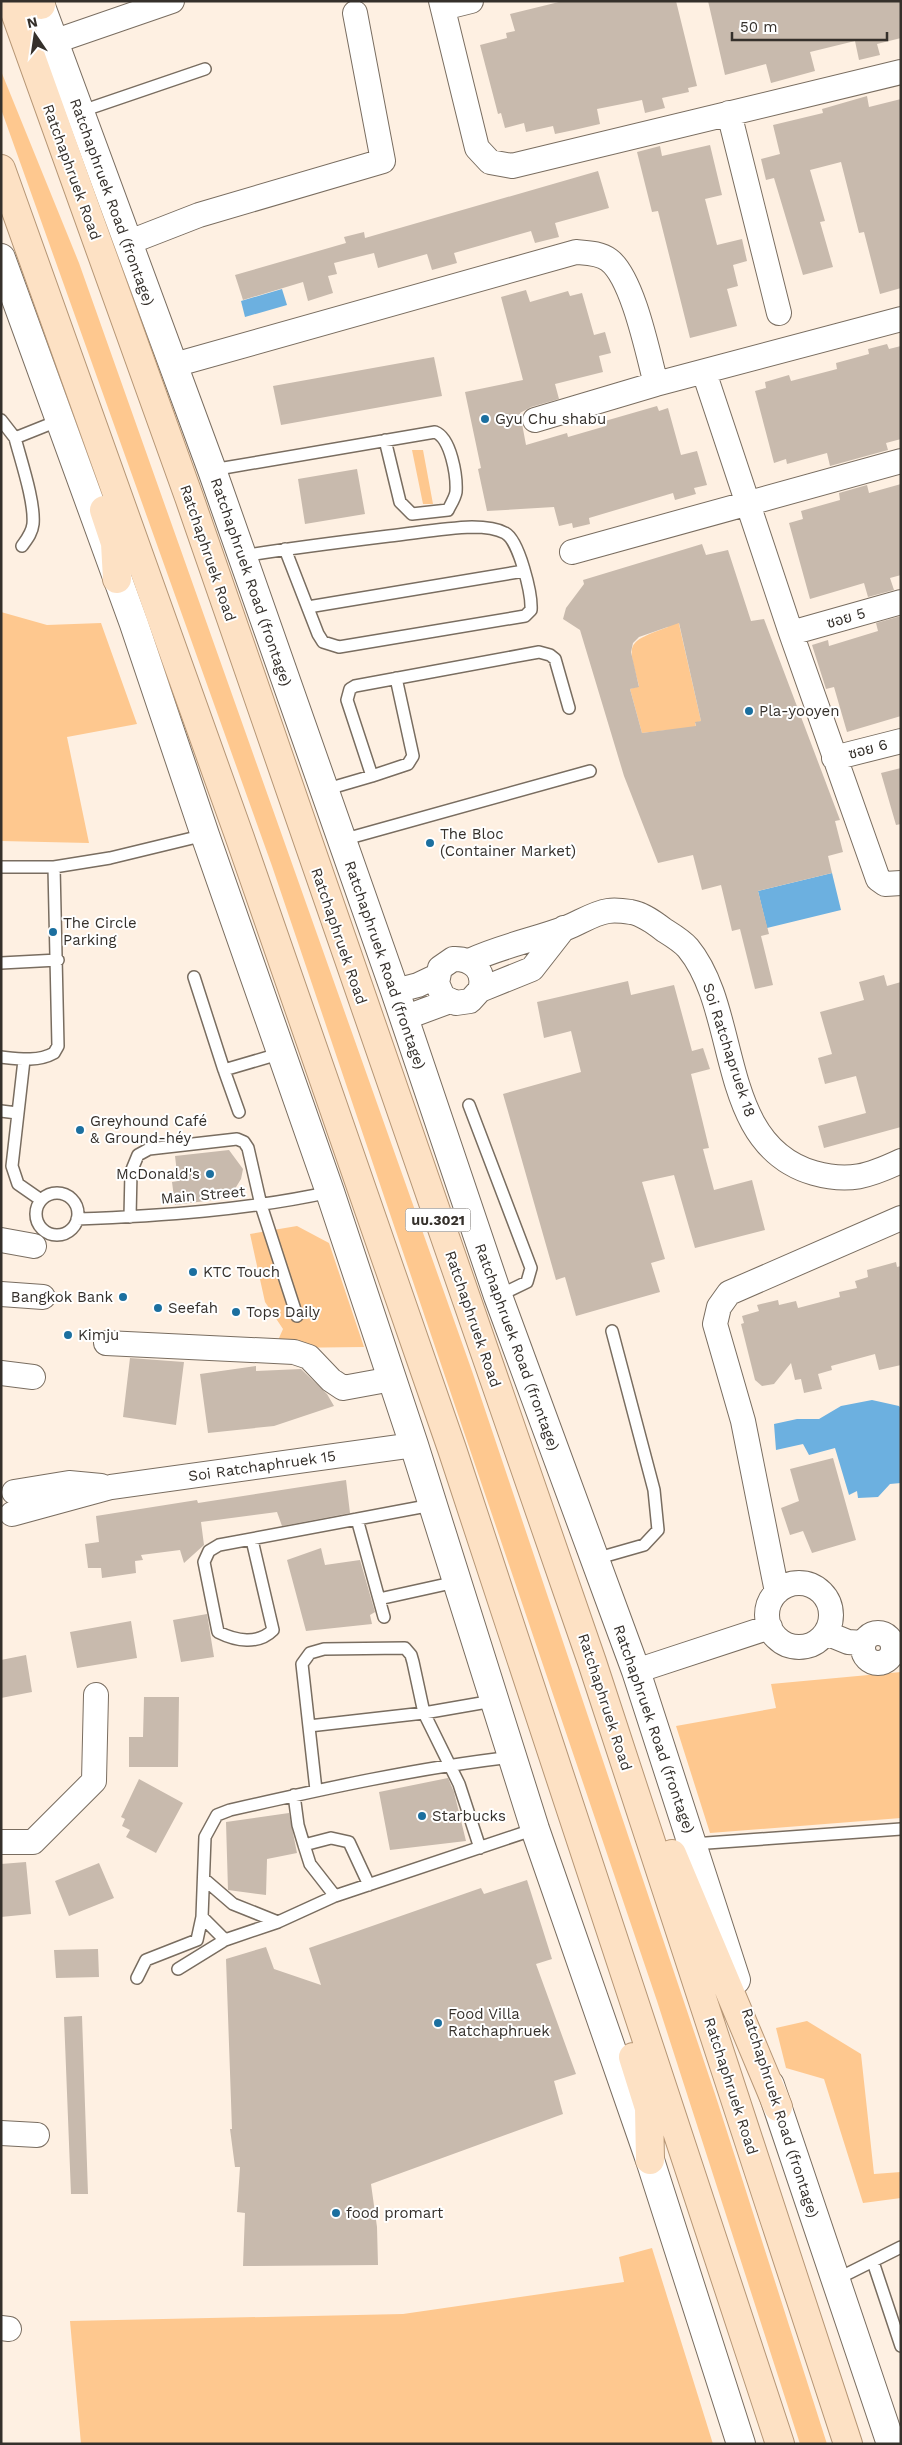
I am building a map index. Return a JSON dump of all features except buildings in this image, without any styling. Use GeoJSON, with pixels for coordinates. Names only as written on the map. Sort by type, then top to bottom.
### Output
{"type":"FeatureCollection","features":[{"type":"Feature","properties":{"kind":"main road","name":"Ratchaphruek Road"},"geometry":{"type":"LineString","coordinates":[[11,1],[189,497],[592,1662],[848,2444]]}},
{"type":"Feature","properties":{"kind":"main road","name":"Ratchaphruek Road (frontage)"},"geometry":{"type":"LineString","coordinates":[[43,2],[53,42],[212,470],[395,991],[498,1296],[636,1671],[778,2108],[891,2444]]}},
{"type":"Feature","properties":{"kind":"main road"},"geometry":{"type":"LineString","coordinates":[[1,168],[247,856],[452,1449],[780,2444]]}},
{"type":"Feature","properties":{"kind":"main road"},"geometry":{"type":"LineString","coordinates":[[1,209],[115,543],[118,579]]}},
{"type":"Feature","properties":{"kind":"main road"},"geometry":{"type":"LineString","coordinates":[[1,258],[118,579],[330,1192],[414,1445],[535,1829],[650,2160],[741,2444]]}},
{"type":"Feature","properties":{"kind":"main road"},"geometry":{"type":"LineString","coordinates":[[592,1662],[778,2108]]}},
{"type":"Feature","properties":{"kind":"main road"},"geometry":{"type":"LineString","coordinates":[[562,1780],[561,1820],[649,2108],[650,2160]]}},
{"type":"Feature","properties":{"kind":"street"},"geometry":{"type":"LineString","coordinates":[[53,42],[172,1]]}},
{"type":"Feature","properties":{"kind":"street"},"geometry":{"type":"LineString","coordinates":[[471,1],[442,5],[477,148],[490,162],[512,166],[901,72]]}},
{"type":"Feature","properties":{"kind":"street"},"geometry":{"type":"LineString","coordinates":[[127,243],[199,215],[383,161],[355,13]]}},
{"type":"Feature","properties":{"kind":"street"},"geometry":{"type":"LineString","coordinates":[[729,113],[779,313]]}},
{"type":"Feature","properties":{"kind":"street"},"geometry":{"type":"LineString","coordinates":[[174,365],[576,252],[598,254],[610,260],[627,283],[656,384]]}},
{"type":"Feature","properties":{"kind":"street"},"geometry":{"type":"LineString","coordinates":[[535,420],[656,384],[901,319]]}},
{"type":"Feature","properties":{"kind":"street"},"geometry":{"type":"LineString","coordinates":[[704,372],[791,633],[878,879],[885,884],[898,884]]}},
{"type":"Feature","properties":{"kind":"street"},"geometry":{"type":"LineString","coordinates":[[572,552],[901,461]]}},
{"type":"Feature","properties":{"kind":"street","name":"ซอย 5"},"geometry":{"type":"LineString","coordinates":[[791,633],[901,602]]}},
{"type":"Feature","properties":{"kind":"street","name":"ซอย 6"},"geometry":{"type":"LineString","coordinates":[[834,758],[901,741]]}},
{"type":"Feature","properties":{"kind":"street","name":"Soi Ratchapruek 18"},"geometry":{"type":"LineString","coordinates":[[395,991],[418,985],[437,976],[440,968],[453,959],[469,961],[506,945],[564,928],[608,911],[633,912],[653,921],[687,947],[698,962],[708,984],[751,1122],[774,1152],[795,1168],[827,1177],[854,1179],[901,1161]]}},
{"type":"Feature","properties":{"kind":"street"},"geometry":{"type":"LineString","coordinates":[[437,976],[439,991],[450,1001],[456,1003],[470,1001],[481,987],[532,969],[564,928]]}},
{"type":"Feature","properties":{"kind":"street"},"geometry":{"type":"LineString","coordinates":[[469,961],[479,970],[481,987]]}},
{"type":"Feature","properties":{"kind":"street"},"geometry":{"type":"LineString","coordinates":[[404,1018],[450,1001]]}},
{"type":"Feature","properties":{"kind":"street"},"geometry":{"type":"LineString","coordinates":[[777,1592],[743,1421],[715,1324],[719,1307],[729,1293],[901,1218]]}},
{"type":"Feature","properties":{"kind":"street"},"geometry":{"type":"LineString","coordinates":[[1,1240],[34,1246]]}},
{"type":"Feature","properties":{"kind":"street"},"geometry":{"type":"LineString","coordinates":[[1,1294],[43,1296]]}},
{"type":"Feature","properties":{"kind":"street"},"geometry":{"type":"LineString","coordinates":[[106,1342],[294,1352],[309,1357],[331,1380],[343,1388],[392,1379]]}},
{"type":"Feature","properties":{"kind":"street"},"geometry":{"type":"LineString","coordinates":[[1,1373],[33,1377]]}},
{"type":"Feature","properties":{"kind":"street","name":"Soi Ratchaphruek 15"},"geometry":{"type":"LineString","coordinates":[[7,1503],[69,1483],[111,1487],[414,1445]]}},
{"type":"Feature","properties":{"kind":"street"},"geometry":{"type":"LineString","coordinates":[[805,1584],[823,1594],[831,1612],[830,1623],[826,1633],[818,1641],[808,1646],[797,1647],[787,1645],[777,1639],[770,1627],[767,1610],[777,1592],[785,1586],[805,1584]]}},
{"type":"Feature","properties":{"kind":"street"},"geometry":{"type":"LineString","coordinates":[[636,1671],[770,1627]]}},
{"type":"Feature","properties":{"kind":"street"},"geometry":{"type":"LineString","coordinates":[[826,1633],[848,1642],[863,1643],[869,1635],[880,1633],[892,1641],[897,1651]]}},
{"type":"Feature","properties":{"kind":"street"},"geometry":{"type":"LineString","coordinates":[[1,1842],[33,1842],[94,1781],[96,1694]]}},
{"type":"Feature","properties":{"kind":"street"},"geometry":{"type":"LineString","coordinates":[[1,2133],[37,2135]]}},
{"type":"Feature","properties":{"kind":"lane"},"geometry":{"type":"LineString","coordinates":[[79,112],[205,69]]}},
{"type":"Feature","properties":{"kind":"lane"},"geometry":{"type":"LineString","coordinates":[[1,420],[16,438],[31,506],[33,524],[30,535],[22,546]]}},
{"type":"Feature","properties":{"kind":"lane"},"geometry":{"type":"LineString","coordinates":[[16,438],[60,420]]}},
{"type":"Feature","properties":{"kind":"lane"},"geometry":{"type":"LineString","coordinates":[[212,470],[385,440],[435,432],[442,434],[447,442],[455,476],[456,494],[448,510],[412,514],[404,507],[400,502],[385,440]]}},
{"type":"Feature","properties":{"kind":"lane"},"geometry":{"type":"LineString","coordinates":[[242,556],[286,549],[473,527],[506,533],[514,540],[524,570],[531,603],[530,610],[525,616],[339,646],[323,642],[286,549]]}},
{"type":"Feature","properties":{"kind":"lane"},"geometry":{"type":"LineString","coordinates":[[308,607],[524,570]]}},
{"type":"Feature","properties":{"kind":"lane"},"geometry":{"type":"LineString","coordinates":[[372,776],[347,700],[350,689],[355,686],[538,652],[550,655],[555,659],[569,708]]}},
{"type":"Feature","properties":{"kind":"lane"},"geometry":{"type":"LineString","coordinates":[[324,790],[408,764],[413,756],[396,678]]}},
{"type":"Feature","properties":{"kind":"lane"},"geometry":{"type":"LineString","coordinates":[[342,840],[590,772]]}},
{"type":"Feature","properties":{"kind":"lane"},"geometry":{"type":"LineString","coordinates":[[1,867],[54,867],[142,852],[205,835]]}},
{"type":"Feature","properties":{"kind":"lane"},"geometry":{"type":"LineString","coordinates":[[1,1057],[24,1060],[48,1057],[54,1053],[58,1046],[58,960],[54,867]]}},
{"type":"Feature","properties":{"kind":"lane"},"geometry":{"type":"LineString","coordinates":[[1,963],[58,960]]}},
{"type":"Feature","properties":{"kind":"lane"},"geometry":{"type":"LineString","coordinates":[[194,977],[239,1112]]}},
{"type":"Feature","properties":{"kind":"lane"},"geometry":{"type":"LineString","coordinates":[[224,1070],[282,1053]]}},
{"type":"Feature","properties":{"kind":"lane"},"geometry":{"type":"LineString","coordinates":[[24,1060],[17,1113],[6,1165],[18,1184],[41,1200]]}},
{"type":"Feature","properties":{"kind":"lane"},"geometry":{"type":"LineString","coordinates":[[470,1105],[532,1268],[527,1282],[498,1296]]}},
{"type":"Feature","properties":{"kind":"lane"},"geometry":{"type":"LineString","coordinates":[[1,1111],[17,1113]]}},
{"type":"Feature","properties":{"kind":"lane"},"geometry":{"type":"LineString","coordinates":[[130,1217],[131,1172],[138,1155],[149,1149],[237,1139],[244,1142],[248,1148],[261,1205],[297,1316]]}},
{"type":"Feature","properties":{"kind":"lane","name":"Main Street"},"geometry":{"type":"LineString","coordinates":[[77,1219],[130,1217],[261,1205],[330,1192]]}},
{"type":"Feature","properties":{"kind":"lane"},"geometry":{"type":"LineString","coordinates":[[51,1194],[65,1195],[74,1201],[77,1208],[77,1219],[72,1228],[62,1234],[46,1231],[37,1220],[37,1206],[41,1200],[51,1194]]}},
{"type":"Feature","properties":{"kind":"lane"},"geometry":{"type":"LineString","coordinates":[[595,1560],[644,1545],[658,1530],[654,1490],[612,1331]]}},
{"type":"Feature","properties":{"kind":"lane"},"geometry":{"type":"LineString","coordinates":[[252,1540],[273,1630],[266,1637],[250,1640],[232,1639],[218,1632],[204,1562],[209,1550],[219,1546],[432,1505]]}},
{"type":"Feature","properties":{"kind":"lane"},"geometry":{"type":"LineString","coordinates":[[357,1519],[384,1617]]}},
{"type":"Feature","properties":{"kind":"lane"},"geometry":{"type":"LineString","coordinates":[[379,1599],[456,1582]]}},
{"type":"Feature","properties":{"kind":"lane"},"geometry":{"type":"LineString","coordinates":[[316,1790],[302,1664],[310,1654],[324,1650],[405,1648],[413,1662],[424,1713],[450,1764],[480,1848]]}},
{"type":"Feature","properties":{"kind":"lane"},"geometry":{"type":"LineString","coordinates":[[309,1726],[424,1713],[493,1700]]}},
{"type":"Feature","properties":{"kind":"lane"},"geometry":{"type":"LineString","coordinates":[[137,1978],[146,1960],[197,1940],[202,1917],[205,1837],[217,1816],[230,1810],[316,1790],[450,1764],[512,1757]]}},
{"type":"Feature","properties":{"kind":"lane"},"geometry":{"type":"LineString","coordinates":[[294,1795],[298,1825],[310,1864],[335,1896]]}},
{"type":"Feature","properties":{"kind":"lane"},"geometry":{"type":"LineString","coordinates":[[178,1969],[225,1940],[278,1922],[335,1896],[535,1829]]}},
{"type":"Feature","properties":{"kind":"lane"},"geometry":{"type":"LineString","coordinates":[[692,1844],[901,1829]]}},
{"type":"Feature","properties":{"kind":"lane"},"geometry":{"type":"LineString","coordinates":[[304,1845],[332,1838],[349,1842],[369,1885]]}},
{"type":"Feature","properties":{"kind":"lane"},"geometry":{"type":"LineString","coordinates":[[204,1879],[233,1904],[278,1922]]}},
{"type":"Feature","properties":{"kind":"lane"},"geometry":{"type":"LineString","coordinates":[[202,1917],[225,1940]]}},
{"type":"Feature","properties":{"kind":"lane"},"geometry":{"type":"LineString","coordinates":[[835,2280],[901,2247]]}},
{"type":"Feature","properties":{"kind":"lane"},"geometry":{"type":"LineString","coordinates":[[873,2262],[901,2346]]}},
{"type":"Feature","properties":{"kind":"shaded area"},"geometry":{"type":"Polygon","coordinates":[[[1,71],[79,263],[472,1371],[715,2094],[827,2444],[800,2444],[657,2001],[272,866],[1,109],[1,71]]]}},
{"type":"Feature","properties":{"kind":"shaded area"},"geometry":{"type":"Polygon","coordinates":[[[412,450],[423,450],[433,504],[423,504],[412,450]]]}},
{"type":"Feature","properties":{"kind":"shaded area"},"geometry":{"type":"Polygon","coordinates":[[[669,589],[701,721],[695,723],[723,819],[668,730],[642,733],[630,689],[639,686],[633,661],[633,646],[643,637],[668,627],[669,589]]]}},
{"type":"Feature","properties":{"kind":"shaded area"},"geometry":{"type":"Polygon","coordinates":[[[1,612],[47,625],[101,623],[137,724],[67,737],[89,843],[1,841],[1,612]]]}},
{"type":"Feature","properties":{"kind":"shaded area"},"geometry":{"type":"Polygon","coordinates":[[[297,1226],[329,1243],[364,1347],[282,1348],[279,1338],[283,1329],[265,1302],[250,1234],[297,1226]]]}},
{"type":"Feature","properties":{"kind":"shaded area"},"geometry":{"type":"Polygon","coordinates":[[[901,1672],[901,1818],[710,1833],[676,1726],[776,1708],[771,1684],[901,1672]]]}},
{"type":"Feature","properties":{"kind":"shaded area"},"geometry":{"type":"Polygon","coordinates":[[[807,2021],[861,2054],[874,2174],[901,2172],[901,2198],[863,2203],[824,2079],[786,2068],[776,2028],[807,2021]]]}},
{"type":"Feature","properties":{"kind":"shaded area"},"geometry":{"type":"Polygon","coordinates":[[[652,2248],[713,2444],[81,2444],[70,2321],[403,2314],[624,2282],[619,2257],[652,2248]]]}},
{"type":"Feature","properties":{"kind":"water"},"geometry":{"type":"Polygon","coordinates":[[[282,289],[287,305],[245,317],[241,301],[282,289]]]}},
{"type":"Feature","properties":{"kind":"water"},"geometry":{"type":"Polygon","coordinates":[[[832,873],[841,910],[767,928],[758,891],[832,873]]]}},
{"type":"Feature","properties":{"kind":"water"},"geometry":{"type":"Polygon","coordinates":[[[872,1400],[899,1406],[901,1409],[901,1483],[890,1484],[878,1497],[858,1498],[857,1491],[849,1495],[835,1448],[809,1455],[803,1444],[776,1450],[774,1424],[797,1419],[819,1419],[841,1406],[872,1400]]]}},
{"type":"Feature","properties":{"kind":"place","name":"Gyu Chu shabu"},"geometry":{"type":"Point","coordinates":[485,419]}},
{"type":"Feature","properties":{"kind":"place","name":"Pla-yooyen"},"geometry":{"type":"Point","coordinates":[749,711]}},
{"type":"Feature","properties":{"kind":"place","name":"The Bloc (Container Market)"},"geometry":{"type":"Point","coordinates":[430,843]}},
{"type":"Feature","properties":{"kind":"place","name":"The Circle Parking"},"geometry":{"type":"Point","coordinates":[53,932]}},
{"type":"Feature","properties":{"kind":"place","name":"Greyhound Café & Ground-héy"},"geometry":{"type":"Point","coordinates":[80,1130]}},
{"type":"Feature","properties":{"kind":"place","name":"McDonald's"},"geometry":{"type":"Point","coordinates":[210,1174]}},
{"type":"Feature","properties":{"kind":"place","name":"KTC Touch"},"geometry":{"type":"Point","coordinates":[193,1272]}},
{"type":"Feature","properties":{"kind":"place","name":"Bangkok Bank"},"geometry":{"type":"Point","coordinates":[123,1297]}},
{"type":"Feature","properties":{"kind":"place","name":"Seefah"},"geometry":{"type":"Point","coordinates":[158,1308]}},
{"type":"Feature","properties":{"kind":"place","name":"Tops Daily"},"geometry":{"type":"Point","coordinates":[236,1312]}},
{"type":"Feature","properties":{"kind":"place","name":"Kimju"},"geometry":{"type":"Point","coordinates":[68,1335]}},
{"type":"Feature","properties":{"kind":"place","name":"Starbucks"},"geometry":{"type":"Point","coordinates":[422,1816]}},
{"type":"Feature","properties":{"kind":"place","name":"Food Villa Ratchaphruek"},"geometry":{"type":"Point","coordinates":[438,2023]}},
{"type":"Feature","properties":{"kind":"place","name":"food promart"},"geometry":{"type":"Point","coordinates":[336,2213]}}]}
